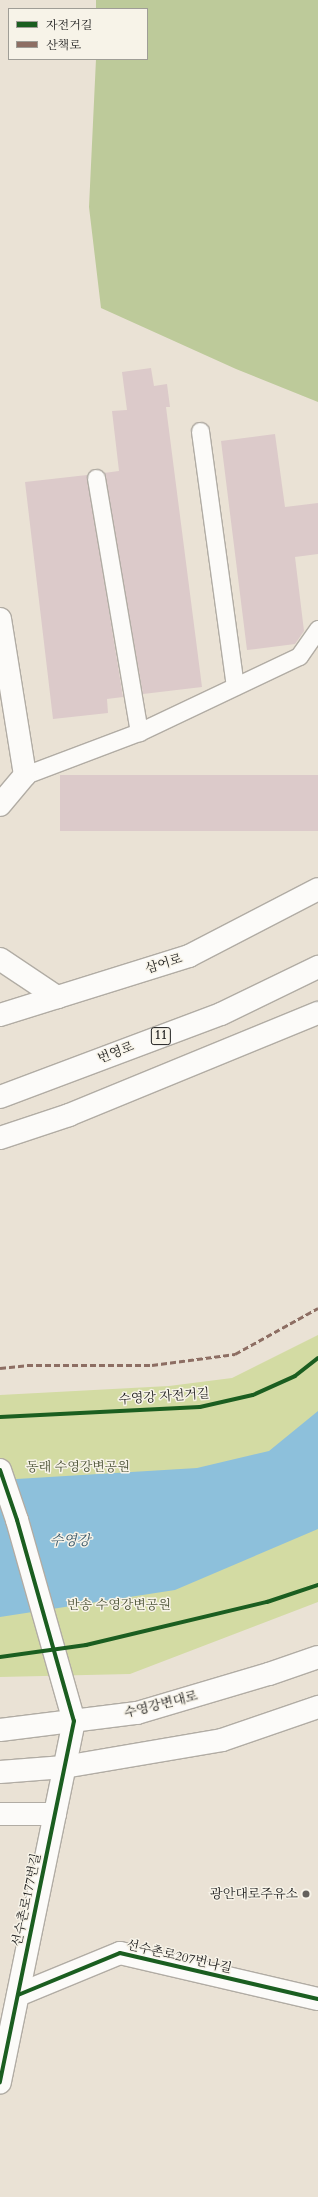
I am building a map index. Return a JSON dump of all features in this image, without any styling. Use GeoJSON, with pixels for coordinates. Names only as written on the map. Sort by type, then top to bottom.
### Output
{"type":"FeatureCollection","features":[{"type":"Feature","properties":{"kind":"main road"},"geometry":{"type":"LineString","coordinates":[[0,619],[25,775],[0,805]]}},
{"type":"Feature","properties":{"kind":"main road"},"geometry":{"type":"LineString","coordinates":[[0,778],[25,775]]}},
{"type":"Feature","properties":{"kind":"main road","name":"삼어로"},"geometry":{"type":"LineString","coordinates":[[0,1015],[189,956],[318,889]]}},
{"type":"Feature","properties":{"kind":"main road"},"geometry":{"type":"LineString","coordinates":[[0,959],[57,997]]}},
{"type":"Feature","properties":{"kind":"main road","name":"번영로"},"geometry":{"type":"LineString","coordinates":[[0,1097],[221,1014],[318,967]]}},
{"type":"Feature","properties":{"kind":"main road"},"geometry":{"type":"LineString","coordinates":[[0,1138],[69,1115],[318,1013]]}},
{"type":"Feature","properties":{"kind":"main road"},"geometry":{"type":"LineString","coordinates":[[0,1470],[17,1520],[74,1721]]}},
{"type":"Feature","properties":{"kind":"main road","name":"수영강변대로"},"geometry":{"type":"LineString","coordinates":[[0,1730],[137,1713],[269,1674],[318,1657]]}},
{"type":"Feature","properties":{"kind":"main road"},"geometry":{"type":"LineString","coordinates":[[0,1772],[64,1766],[222,1740],[318,1706]]}},
{"type":"Feature","properties":{"kind":"main road","name":"선수촌로177번길"},"geometry":{"type":"LineString","coordinates":[[0,2083],[74,1721]]}},
{"type":"Feature","properties":{"kind":"main road"},"geometry":{"type":"LineString","coordinates":[[0,1814],[55,1814]]}},
{"type":"Feature","properties":{"kind":"main road","name":"선수촌로207번나길"},"geometry":{"type":"LineString","coordinates":[[18,1995],[120,1952],[318,1999]]}},
{"type":"Feature","properties":{"kind":"lane"},"geometry":{"type":"LineString","coordinates":[[200,431],[235,686]]}},
{"type":"Feature","properties":{"kind":"lane"},"geometry":{"type":"LineString","coordinates":[[96,478],[139,732]]}},
{"type":"Feature","properties":{"kind":"lane"},"geometry":{"type":"LineString","coordinates":[[25,775],[139,732],[299,656],[318,629]]}},
{"type":"Feature","properties":{"kind":"green space"},"geometry":{"type":"Polygon","coordinates":[[[96,0],[318,0],[318,402],[236,369],[101,308],[89,207],[96,60],[148,60],[148,8],[96,8],[96,0]]]}},
{"type":"Feature","properties":{"kind":"green space"},"geometry":{"type":"Polygon","coordinates":[[[318,1335],[318,1602],[130,1674],[0,1677],[0,1395],[169,1386],[232,1378],[318,1335]]]}},
{"type":"Feature","properties":{"kind":"water","name":"수영강"},"geometry":{"type":"Polygon","coordinates":[[[318,1411],[318,1529],[175,1590],[0,1617],[0,1480],[197,1468],[269,1451],[318,1411]]]}},
{"type":"Feature","properties":{"kind":"building"},"geometry":{"type":"Polygon","coordinates":[[[151,368],[154,386],[167,384],[170,407],[166,407],[202,687],[143,694],[104,473],[119,471],[112,411],[127,410],[122,372],[151,368]]]}},
{"type":"Feature","properties":{"kind":"building"},"geometry":{"type":"Polygon","coordinates":[[[275,434],[285,507],[318,503],[318,554],[295,557],[304,631],[295,644],[247,650],[221,441],[275,434]]]}},
{"type":"Feature","properties":{"kind":"building"},"geometry":{"type":"Polygon","coordinates":[[[87,475],[123,697],[107,699],[108,713],[53,719],[25,482],[87,475]]]}},
{"type":"Feature","properties":{"kind":"building"},"geometry":{"type":"Polygon","coordinates":[[[60,775],[318,775],[318,831],[60,831],[60,775]]]}},
{"type":"Feature","properties":{"kind":"marked path"},"geometry":{"type":"LineString","coordinates":[[0,1368],[27,1365],[152,1365],[235,1354],[318,1308]]}},
{"type":"Feature","properties":{"kind":"cycle path","name":"수영강 자전거길"},"geometry":{"type":"LineString","coordinates":[[0,1417],[200,1407],[253,1395],[295,1376],[318,1358]]}},
{"type":"Feature","properties":{"kind":"cycle path"},"geometry":{"type":"LineString","coordinates":[[0,1470],[17,1520],[74,1721],[0,2083]]}},
{"type":"Feature","properties":{"kind":"cycle path"},"geometry":{"type":"LineString","coordinates":[[0,1657],[86,1645],[267,1602],[318,1585]]}},
{"type":"Feature","properties":{"kind":"cycle path"},"geometry":{"type":"LineString","coordinates":[[18,1995],[120,1953],[318,1999]]}},
{"type":"Feature","properties":{"kind":"place","name":"광안대로주유소"},"geometry":{"type":"Point","coordinates":[306,1894]}},
{"type":"Feature","properties":{"kind":"park label","name":"동래 수영강변공원"},"geometry":{"type":"Point","coordinates":[78,1467]}},
{"type":"Feature","properties":{"kind":"park label","name":"반송 수영강변공원"},"geometry":{"type":"Point","coordinates":[119,1605]}}]}
